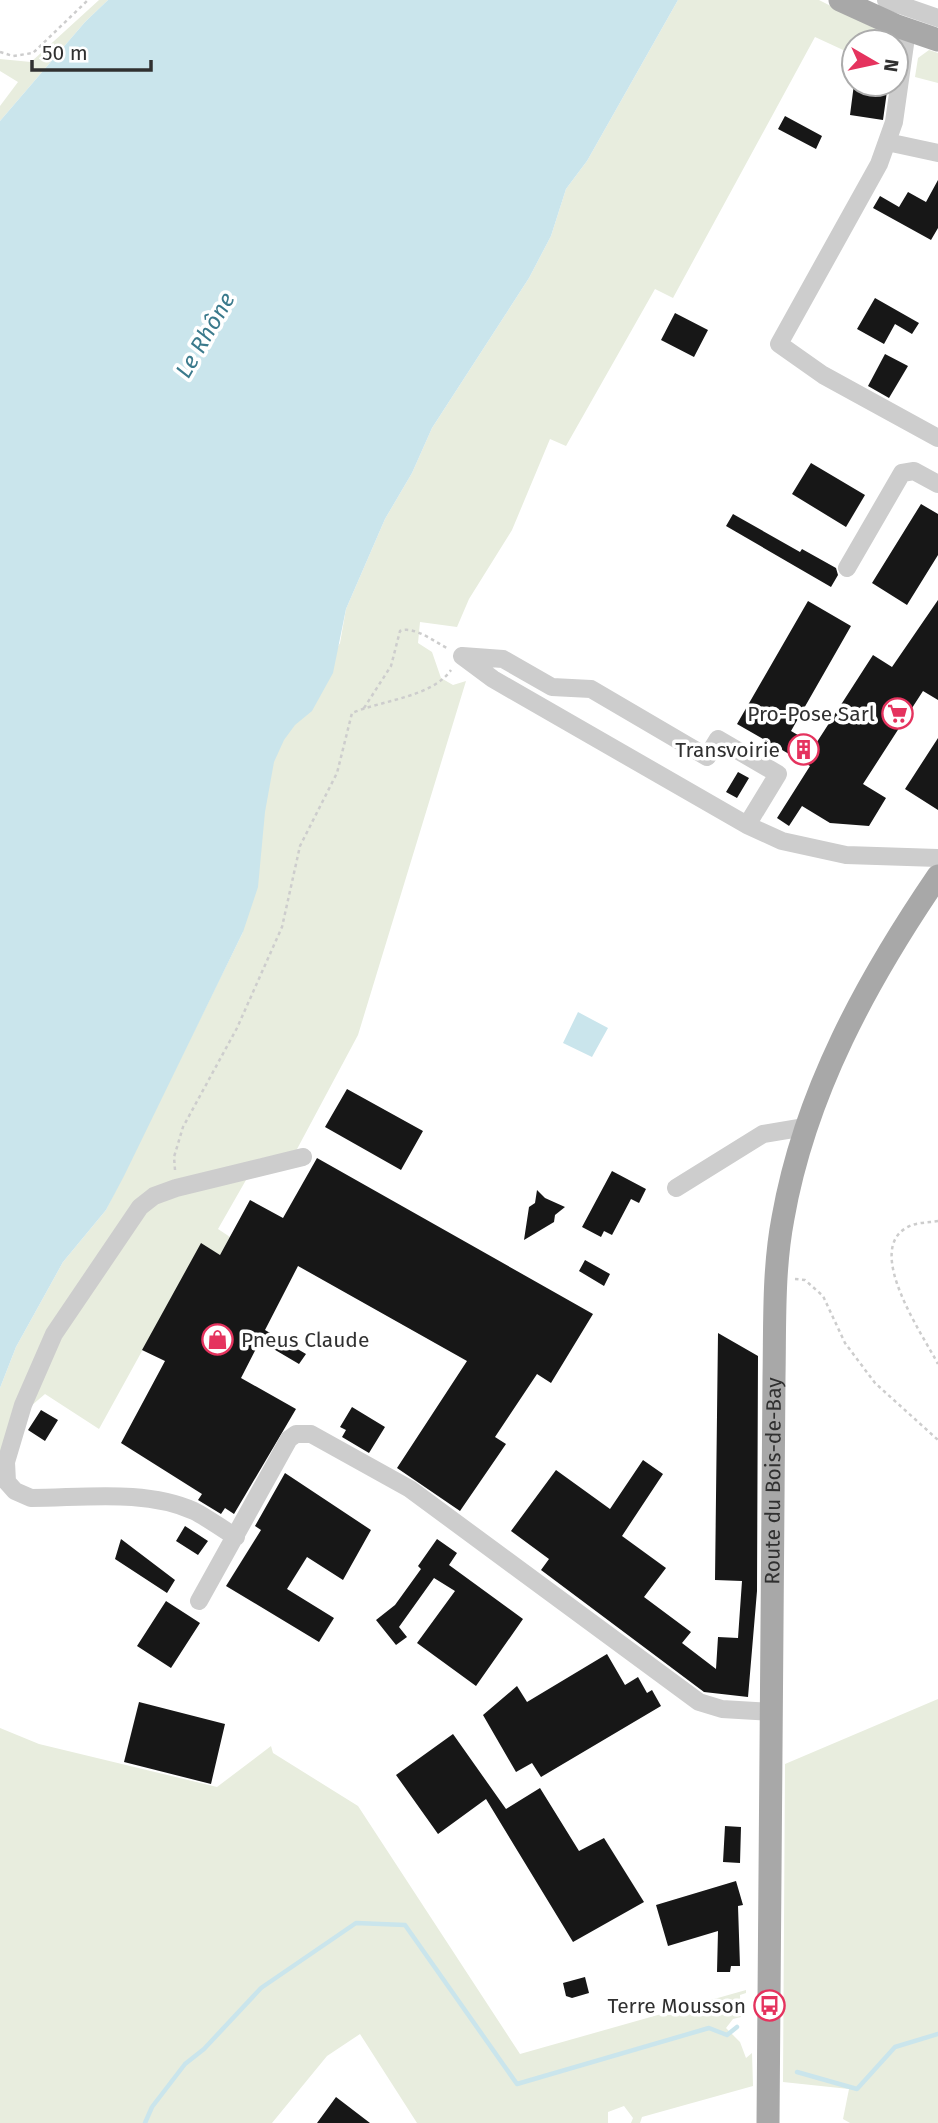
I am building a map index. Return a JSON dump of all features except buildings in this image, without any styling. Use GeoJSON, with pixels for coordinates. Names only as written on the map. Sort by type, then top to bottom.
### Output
{"type":"FeatureCollection","features":[{"type":"Feature","properties":{"kind":"main road"},"geometry":{"type":"LineString","coordinates":[[840,0],[903,28]]}},
{"type":"Feature","properties":{"kind":"main road"},"geometry":{"type":"LineString","coordinates":[[910,31],[938,40]]}},
{"type":"Feature","properties":{"kind":"main road","name":"Route du Bois-de-Bay"},"geometry":{"type":"LineString","coordinates":[[768,2123],[777,1276],[782,1220],[805,1127],[848,1025],[938,876]]}},
{"type":"Feature","properties":{"kind":"lane"},"geometry":{"type":"LineString","coordinates":[[886,0],[938,18]]}},
{"type":"Feature","properties":{"kind":"lane"},"geometry":{"type":"LineString","coordinates":[[897,98],[894,122],[874,173],[779,344],[823,375],[938,438]]}},
{"type":"Feature","properties":{"kind":"lane"},"geometry":{"type":"LineString","coordinates":[[887,142],[938,153]]}},
{"type":"Feature","properties":{"kind":"lane"},"geometry":{"type":"LineString","coordinates":[[847,568],[902,473],[914,471],[938,484]]}},
{"type":"Feature","properties":{"kind":"lane"},"geometry":{"type":"LineString","coordinates":[[461,656],[503,659],[552,687],[591,689],[707,757],[718,739],[778,774],[747,825]]}},
{"type":"Feature","properties":{"kind":"lane"},"geometry":{"type":"LineString","coordinates":[[461,656],[493,680],[747,825],[782,841],[836,853],[938,858]]}},
{"type":"Feature","properties":{"kind":"lane"},"geometry":{"type":"LineString","coordinates":[[676,1188],[763,1133],[805,1127]]}},
{"type":"Feature","properties":{"kind":"lane"},"geometry":{"type":"LineString","coordinates":[[236,1537],[194,1511],[163,1501],[139,1498],[31,1498],[15,1491],[7,1482],[8,1453],[23,1405],[54,1334],[129,1219],[154,1196],[176,1188],[303,1157]]}},
{"type":"Feature","properties":{"kind":"lane"},"geometry":{"type":"LineString","coordinates":[[199,1601],[289,1439],[296,1434],[312,1434],[410,1489],[699,1702],[722,1709],[772,1712]]}},
{"type":"Feature","properties":{"kind":"path"},"geometry":{"type":"LineString","coordinates":[[0,52],[13,56],[33,53],[88,0]]}},
{"type":"Feature","properties":{"kind":"path"},"geometry":{"type":"LineString","coordinates":[[176,1188],[174,1157],[183,1127],[228,1046],[282,927],[300,846],[337,773],[352,713],[435,686],[443,681],[461,656],[404,629],[398,633],[391,666],[364,708]]}},
{"type":"Feature","properties":{"kind":"path"},"geometry":{"type":"LineString","coordinates":[[938,1221],[917,1224],[901,1232],[895,1240],[890,1257],[894,1276],[938,1364]]}},
{"type":"Feature","properties":{"kind":"path"},"geometry":{"type":"LineString","coordinates":[[777,1276],[805,1280],[818,1290],[845,1343],[875,1383],[938,1440]]}},
{"type":"Feature","properties":{"kind":"shaded area"},"geometry":{"type":"Polygon","coordinates":[[[99,0],[108,0],[85,22],[0,121],[0,106],[18,82],[0,71],[0,59],[31,62],[99,0]]]}},
{"type":"Feature","properties":{"kind":"shaded area"},"geometry":{"type":"Polygon","coordinates":[[[678,0],[819,0],[874,28],[840,28],[840,49],[815,37],[673,298],[655,289],[566,446],[550,439],[512,530],[469,599],[457,627],[420,622],[418,643],[432,652],[441,678],[453,685],[466,681],[358,1035],[296,1151],[258,1159],[218,1229],[230,1237],[220,1255],[201,1244],[99,1429],[45,1394],[31,1406],[0,1484],[0,1388],[16,1347],[63,1262],[106,1210],[243,932],[215,852],[340,643],[346,609],[385,519],[412,473],[432,428],[529,278],[551,236],[566,189],[587,161],[678,0]]]}},
{"type":"Feature","properties":{"kind":"shaded area"},"geometry":{"type":"Polygon","coordinates":[[[929,50],[938,53],[938,83],[915,77],[918,58],[929,50]]]}},
{"type":"Feature","properties":{"kind":"shaded area"},"geometry":{"type":"Polygon","coordinates":[[[938,1699],[938,2123],[850,2123],[843,2119],[849,2089],[783,2082],[785,1764],[938,1699]]]}},
{"type":"Feature","properties":{"kind":"shaded area"},"geometry":{"type":"Polygon","coordinates":[[[0,1728],[39,1744],[217,1787],[271,1746],[273,1753],[358,1806],[520,2054],[746,1990],[746,1993],[740,1995],[741,2017],[733,2019],[726,2028],[740,2042],[746,2058],[752,2053],[753,2086],[642,2117],[640,2123],[631,2123],[633,2118],[624,2106],[608,2112],[608,2123],[417,2123],[360,2034],[327,2056],[272,2123],[0,2123],[0,1728]]]}},
{"type":"Feature","properties":{"kind":"water","name":"Le Rhône"},"geometry":{"type":"Polygon","coordinates":[[[108,0],[678,0],[587,161],[566,189],[551,236],[529,278],[432,428],[412,473],[385,519],[346,609],[333,673],[312,711],[295,725],[284,740],[274,762],[265,812],[258,887],[243,932],[106,1210],[63,1262],[16,1347],[0,1388],[0,121],[85,22],[108,0]]]}},
{"type":"Feature","properties":{"kind":"water"},"geometry":{"type":"Polygon","coordinates":[[[578,1012],[608,1028],[592,1057],[563,1043],[578,1012]]]}},
{"type":"Feature","properties":{"kind":"waterway"},"geometry":{"type":"LineString","coordinates":[[145,2123],[152,2107],[185,2064],[204,2049],[261,1988],[356,1923],[405,1925],[517,2084],[709,2028],[727,2035],[737,2027]]}},
{"type":"Feature","properties":{"kind":"waterway"},"geometry":{"type":"LineString","coordinates":[[797,2072],[857,2089],[895,2047],[938,2034]]}},
{"type":"Feature","properties":{"kind":"place","name":"Pro-Pose Sarl"},"geometry":{"type":"Point","coordinates":[898,714]}},
{"type":"Feature","properties":{"kind":"place","name":"Transvoirie"},"geometry":{"type":"Point","coordinates":[803,750]}},
{"type":"Feature","properties":{"kind":"place","name":"Pneus Claude"},"geometry":{"type":"Point","coordinates":[218,1340]}},
{"type":"Feature","properties":{"kind":"place","name":"Terre Mousson"},"geometry":{"type":"Point","coordinates":[769,2006]}}]}
